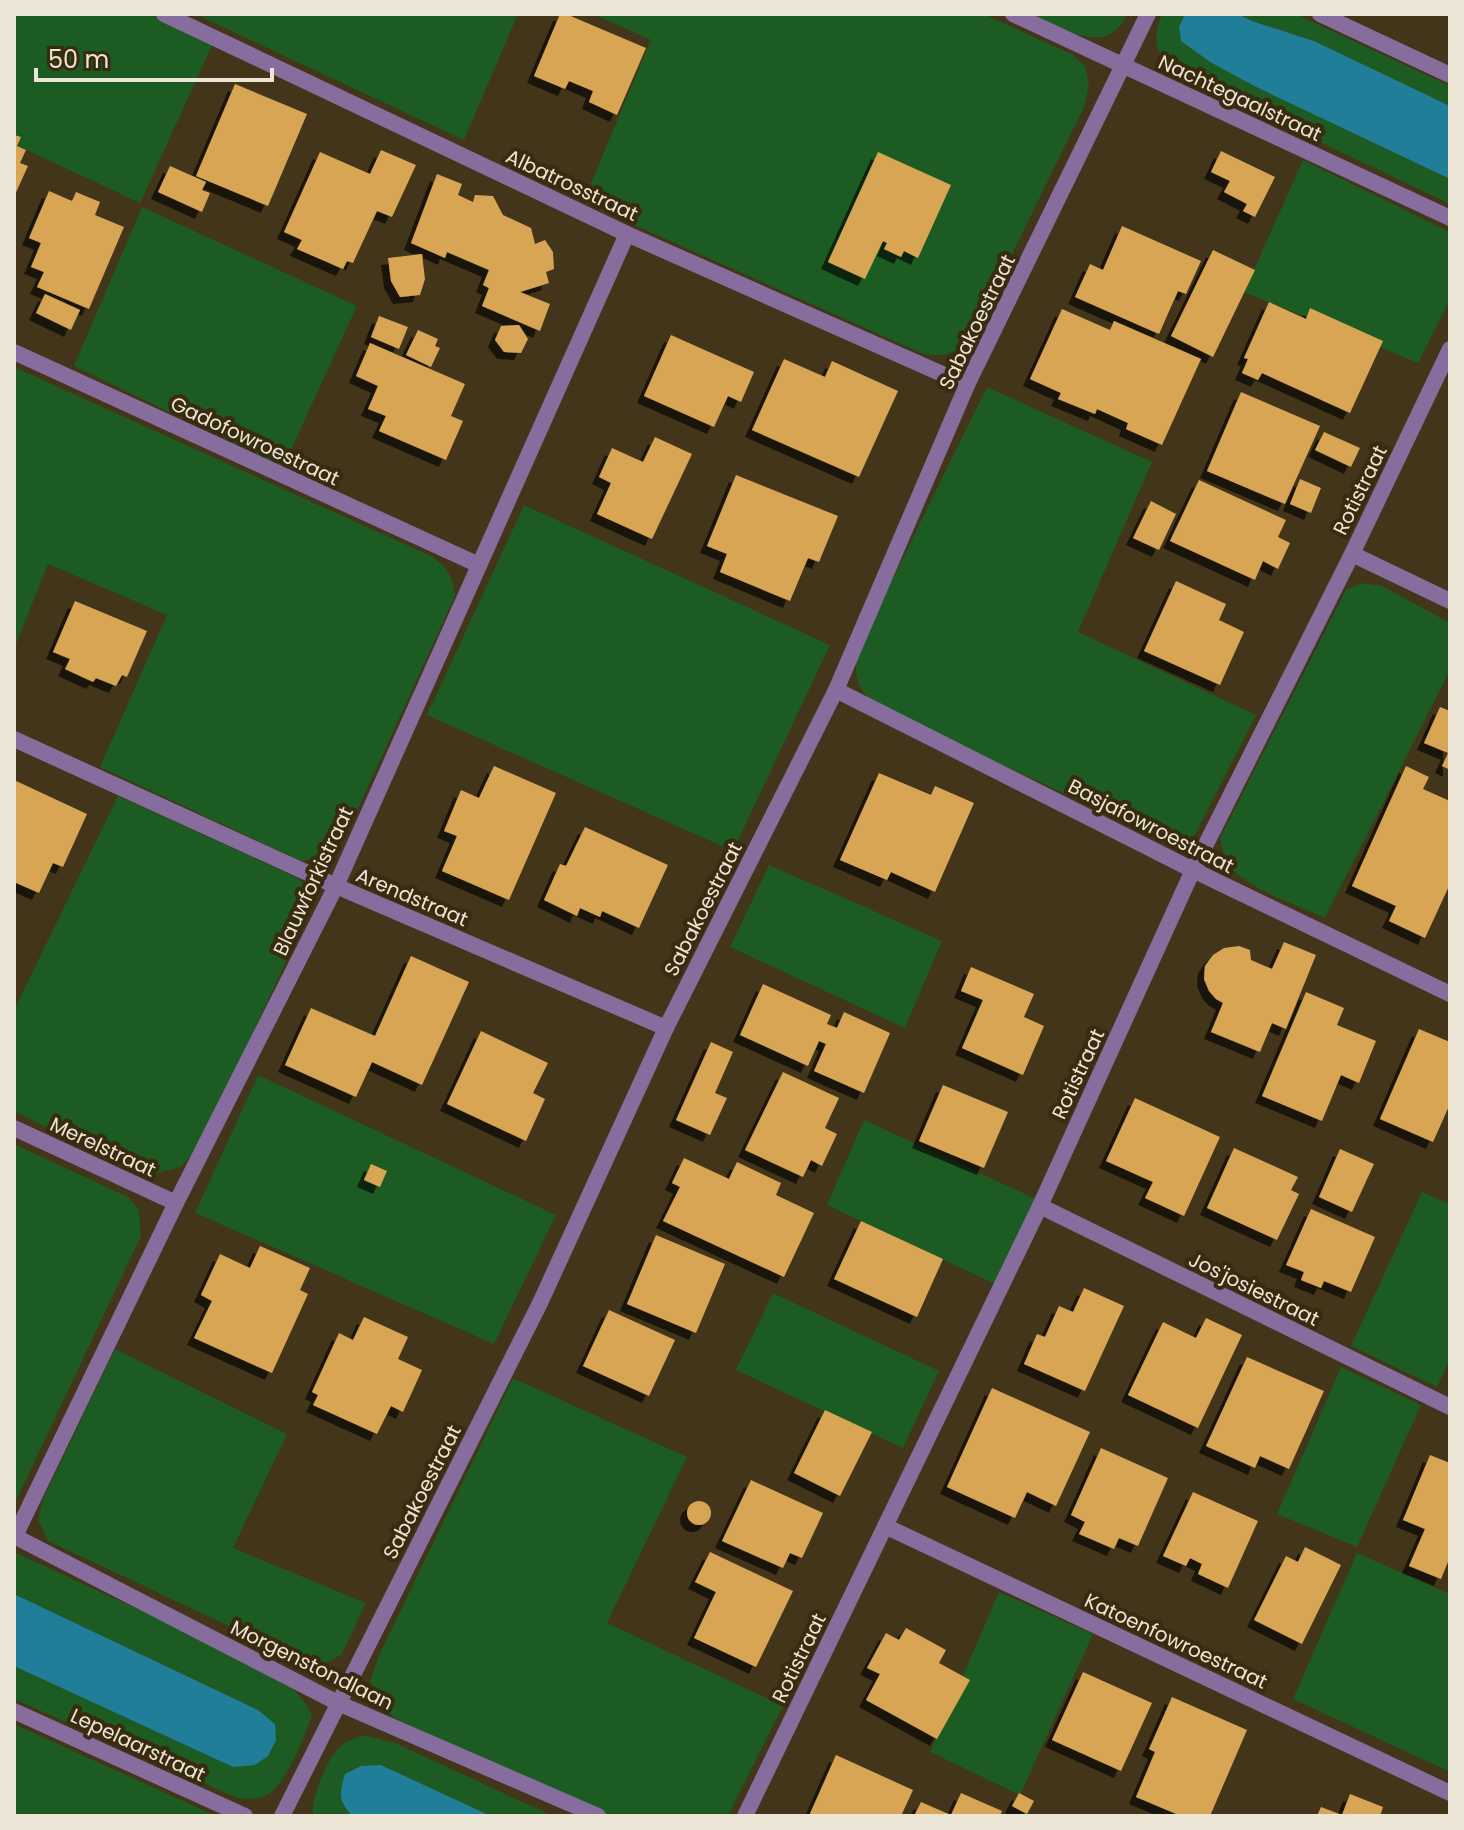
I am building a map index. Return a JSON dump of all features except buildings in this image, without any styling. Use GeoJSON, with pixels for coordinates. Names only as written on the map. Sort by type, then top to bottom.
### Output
{"type":"FeatureCollection","features":[{"type":"Feature","properties":{"kind":"street","name":"Albatrosstraat"},"geometry":{"type":"LineString","coordinates":[[164,14],[627,234],[967,385]]}},
{"type":"Feature","properties":{"kind":"street","name":"Nachtegaalstraat"},"geometry":{"type":"LineString","coordinates":[[1013,14],[1450,218]]}},
{"type":"Feature","properties":{"kind":"street","name":"Sabakoestraat"},"geometry":{"type":"LineString","coordinates":[[282,1816],[540,1303],[666,1028],[836,690],[967,385],[1148,14]]}},
{"type":"Feature","properties":{"kind":"street"},"geometry":{"type":"LineString","coordinates":[[1320,14],[1450,75]]}},
{"type":"Feature","properties":{"kind":"street","name":"Blauwforkistraat"},"geometry":{"type":"LineString","coordinates":[[14,1536],[176,1203],[336,886],[627,234]]}},
{"type":"Feature","properties":{"kind":"street","name":"Rotistraat"},"geometry":{"type":"LineString","coordinates":[[745,1816],[1040,1206],[1193,870],[1352,554],[1450,349]]}},
{"type":"Feature","properties":{"kind":"street","name":"Gadofowroestraat"},"geometry":{"type":"LineString","coordinates":[[14,352],[479,565]]}},
{"type":"Feature","properties":{"kind":"street"},"geometry":{"type":"LineString","coordinates":[[1352,554],[1450,601]]}},
{"type":"Feature","properties":{"kind":"street","name":"Basjafowroestraat"},"geometry":{"type":"LineString","coordinates":[[836,690],[1193,870],[1450,994]]}},
{"type":"Feature","properties":{"kind":"street","name":"Arendstraat"},"geometry":{"type":"LineString","coordinates":[[14,739],[336,886],[666,1028]]}},
{"type":"Feature","properties":{"kind":"street","name":"Merelstraat"},"geometry":{"type":"LineString","coordinates":[[14,1128],[176,1203]]}},
{"type":"Feature","properties":{"kind":"street","name":"Jos'josiestraat"},"geometry":{"type":"LineString","coordinates":[[1040,1206],[1450,1407]]}},
{"type":"Feature","properties":{"kind":"street","name":"Katoenfowroestraat"},"geometry":{"type":"LineString","coordinates":[[885,1526],[1450,1793]]}},
{"type":"Feature","properties":{"kind":"street","name":"Morgenstondlaan"},"geometry":{"type":"LineString","coordinates":[[14,1536],[338,1703],[598,1816]]}},
{"type":"Feature","properties":{"kind":"street","name":"Lepelaarstraat"},"geometry":{"type":"LineString","coordinates":[[14,1711],[245,1816]]}},
{"type":"Feature","properties":{"kind":"green space"},"geometry":{"type":"Polygon","coordinates":[[[14,14],[150,14],[213,43],[140,203],[14,144],[14,14]]]}},
{"type":"Feature","properties":{"kind":"green space"},"geometry":{"type":"Polygon","coordinates":[[[195,14],[518,14],[464,140],[195,14]]]}},
{"type":"Feature","properties":{"kind":"green space"},"geometry":{"type":"Polygon","coordinates":[[[593,14],[984,14],[1073,55],[1085,66],[1089,85],[1084,107],[972,336],[950,353],[930,355],[583,202],[651,40],[593,14]]]}},
{"type":"Feature","properties":{"kind":"green space"},"geometry":{"type":"Polygon","coordinates":[[[1032,14],[1128,14],[1116,30],[1096,37],[1074,33],[1032,14]]]}},
{"type":"Feature","properties":{"kind":"green space"},"geometry":{"type":"Polygon","coordinates":[[[1162,14],[1185,14],[1179,27],[1181,41],[1210,62],[1450,179],[1450,204],[1177,74],[1164,61],[1156,40],[1162,14]]]}},
{"type":"Feature","properties":{"kind":"green space"},"geometry":{"type":"Polygon","coordinates":[[[1238,14],[1296,14],[1450,86],[1450,106],[1314,41],[1238,14]]]}},
{"type":"Feature","properties":{"kind":"green space"},"geometry":{"type":"Polygon","coordinates":[[[1303,160],[1450,232],[1450,300],[1418,363],[1244,292],[1303,160]]]}},
{"type":"Feature","properties":{"kind":"green space"},"geometry":{"type":"Polygon","coordinates":[[[142,207],[357,306],[283,467],[74,366],[142,207]]]}},
{"type":"Feature","properties":{"kind":"green space"},"geometry":{"type":"Polygon","coordinates":[[[14,367],[431,556],[449,573],[455,596],[341,846],[329,856],[301,861],[100,767],[167,615],[48,564],[14,649],[14,367]]]}},
{"type":"Feature","properties":{"kind":"green space"},"geometry":{"type":"Polygon","coordinates":[[[987,387],[1152,462],[1078,632],[1256,715],[1195,835],[1188,843],[1172,844],[879,707],[865,694],[858,681],[856,666],[859,647],[987,387]]]}},
{"type":"Feature","properties":{"kind":"green space"},"geometry":{"type":"Polygon","coordinates":[[[524,505],[830,645],[733,851],[427,715],[524,505]]]}},
{"type":"Feature","properties":{"kind":"green space"},"geometry":{"type":"Polygon","coordinates":[[[1362,583],[1382,586],[1450,623],[1450,670],[1325,918],[1289,903],[1238,875],[1227,860],[1220,838],[1346,590],[1362,583]]]}},
{"type":"Feature","properties":{"kind":"green space"},"geometry":{"type":"Polygon","coordinates":[[[118,796],[298,878],[308,889],[312,906],[200,1146],[181,1167],[157,1173],[137,1173],[14,1111],[14,1010],[118,796]]]}},
{"type":"Feature","properties":{"kind":"green space"},"geometry":{"type":"Polygon","coordinates":[[[769,865],[942,941],[905,1028],[730,947],[769,865]]]}},
{"type":"Feature","properties":{"kind":"green space"},"geometry":{"type":"Polygon","coordinates":[[[258,1075],[556,1215],[494,1344],[195,1213],[258,1075]]]}},
{"type":"Feature","properties":{"kind":"green space"},"geometry":{"type":"Polygon","coordinates":[[[864,1120],[1036,1199],[995,1284],[827,1205],[864,1120]]]}},
{"type":"Feature","properties":{"kind":"green space"},"geometry":{"type":"Polygon","coordinates":[[[14,1144],[128,1197],[139,1210],[141,1236],[14,1505],[14,1144]]]}},
{"type":"Feature","properties":{"kind":"green space"},"geometry":{"type":"Polygon","coordinates":[[[1422,1192],[1450,1204],[1450,1359],[1437,1387],[1351,1346],[1422,1192]]]}},
{"type":"Feature","properties":{"kind":"green space"},"geometry":{"type":"Polygon","coordinates":[[[773,1293],[939,1371],[903,1448],[736,1370],[773,1293]]]}},
{"type":"Feature","properties":{"kind":"green space"},"geometry":{"type":"Polygon","coordinates":[[[115,1349],[287,1434],[233,1548],[366,1603],[342,1654],[329,1662],[310,1664],[48,1541],[38,1520],[43,1499],[115,1349]]]}},
{"type":"Feature","properties":{"kind":"green space"},"geometry":{"type":"Polygon","coordinates":[[[1341,1367],[1421,1405],[1357,1547],[1277,1514],[1341,1367]]]}},
{"type":"Feature","properties":{"kind":"green space"},"geometry":{"type":"Polygon","coordinates":[[[513,1378],[687,1457],[607,1623],[783,1706],[728,1816],[601,1816],[410,1728],[381,1708],[370,1681],[379,1655],[513,1378]]]}},
{"type":"Feature","properties":{"kind":"green space"},"geometry":{"type":"Polygon","coordinates":[[[14,1552],[161,1620],[289,1685],[312,1714],[295,1757],[276,1788],[261,1797],[237,1798],[14,1699],[14,1666],[233,1767],[258,1710],[14,1594],[14,1552]]]}},
{"type":"Feature","properties":{"kind":"green space"},"geometry":{"type":"Polygon","coordinates":[[[1357,1553],[1450,1594],[1450,1772],[1293,1699],[1357,1553]]]}},
{"type":"Feature","properties":{"kind":"green space"},"geometry":{"type":"Polygon","coordinates":[[[999,1592],[1093,1634],[1020,1795],[930,1752],[999,1592]]]}},
{"type":"Feature","properties":{"kind":"green space"},"geometry":{"type":"Polygon","coordinates":[[[14,1724],[216,1816],[14,1816],[14,1724]]]}},
{"type":"Feature","properties":{"kind":"green space"},"geometry":{"type":"Polygon","coordinates":[[[364,1735],[395,1743],[553,1816],[491,1816],[381,1765],[341,1802],[352,1816],[313,1816],[317,1789],[335,1752],[343,1744],[364,1735]]]}},
{"type":"Feature","properties":{"kind":"water"},"geometry":{"type":"Polygon","coordinates":[[[1185,14],[1238,14],[1314,41],[1450,106],[1450,179],[1210,62],[1181,41],[1179,27],[1185,14]]]}},
{"type":"Feature","properties":{"kind":"water"},"geometry":{"type":"Polygon","coordinates":[[[14,1594],[258,1710],[275,1724],[276,1740],[268,1756],[255,1765],[233,1767],[14,1666],[14,1594]]]}},
{"type":"Feature","properties":{"kind":"water"},"geometry":{"type":"Polygon","coordinates":[[[381,1765],[491,1816],[352,1816],[341,1797],[345,1774],[361,1766],[381,1765]]]}}]}
